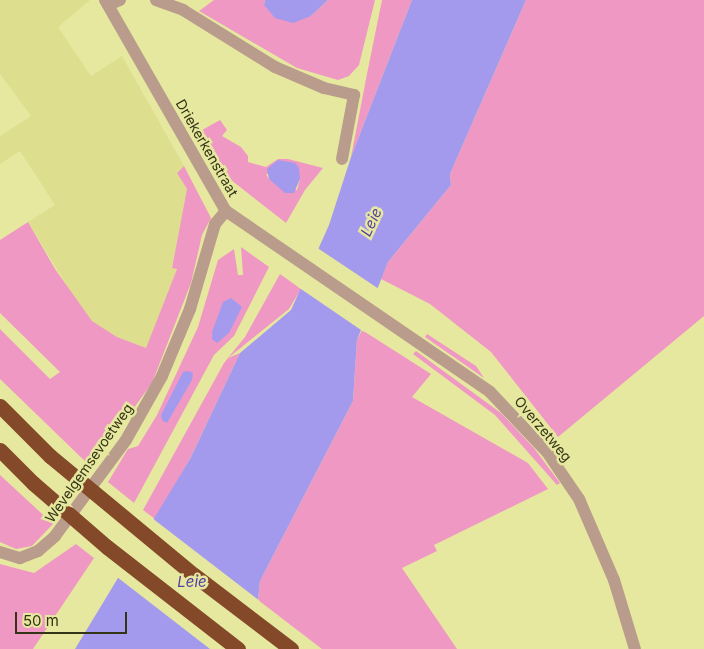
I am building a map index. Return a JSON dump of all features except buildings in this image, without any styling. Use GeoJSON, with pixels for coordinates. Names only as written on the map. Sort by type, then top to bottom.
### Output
{"type":"FeatureCollection","features":[{"type":"Feature","properties":{"kind":"highway"},"geometry":{"type":"LineString","coordinates":[[0,406],[50,456],[194,575],[291,649]]}},
{"type":"Feature","properties":{"kind":"highway"},"geometry":{"type":"LineString","coordinates":[[0,450],[33,482],[107,547],[238,649]]}},
{"type":"Feature","properties":{"kind":"street"},"geometry":{"type":"LineString","coordinates":[[106,3],[120,0]]}},
{"type":"Feature","properties":{"kind":"street"},"geometry":{"type":"LineString","coordinates":[[156,0],[183,10],[275,67],[324,88],[354,95],[342,159]]}},
{"type":"Feature","properties":{"kind":"street","name":"Driekerkenstraat"},"geometry":{"type":"LineString","coordinates":[[106,3],[226,210],[348,292]]}},
{"type":"Feature","properties":{"kind":"street","name":"Wevelgemsevoetweg"},"geometry":{"type":"LineString","coordinates":[[0,552],[20,558],[38,551],[55,536],[126,440],[162,376],[190,309],[215,224],[226,210]]}},
{"type":"Feature","properties":{"kind":"street","name":"Overzetweg"},"geometry":{"type":"LineString","coordinates":[[348,292],[490,392],[547,452],[580,499],[614,580],[635,649]]}},
{"type":"Feature","properties":{"kind":"shaded area"},"geometry":{"type":"Polygon","coordinates":[[[0,0],[90,0],[58,27],[91,76],[122,56],[184,166],[177,173],[187,189],[172,267],[177,269],[146,348],[117,337],[92,321],[77,302],[28,222],[55,205],[20,151],[0,164],[0,136],[31,116],[0,74],[0,0]]]}},
{"type":"Feature","properties":{"kind":"shaded area"},"geometry":{"type":"Polygon","coordinates":[[[214,0],[265,0],[264,5],[311,16],[328,0],[375,0],[359,65],[349,76],[338,80],[297,68],[199,11],[214,0]]]}},
{"type":"Feature","properties":{"kind":"shaded area"},"geometry":{"type":"Polygon","coordinates":[[[382,0],[412,0],[351,157],[367,74],[382,0]]]}},
{"type":"Feature","properties":{"kind":"shaded area"},"geometry":{"type":"Polygon","coordinates":[[[526,0],[704,0],[704,316],[558,437],[491,352],[430,304],[381,279],[388,262],[451,185],[450,174],[526,0]]]}},
{"type":"Feature","properties":{"kind":"shaded area"},"geometry":{"type":"Polygon","coordinates":[[[220,120],[227,130],[222,136],[241,147],[248,156],[248,162],[266,167],[278,159],[288,159],[323,168],[305,190],[286,223],[222,173],[195,134],[220,120]],[[266,174],[269,179],[297,190],[300,179],[266,174]]]}},
{"type":"Feature","properties":{"kind":"shaded area"},"geometry":{"type":"Polygon","coordinates":[[[184,166],[211,218],[202,235],[191,283],[152,383],[91,467],[0,379],[0,329],[50,379],[60,372],[0,313],[0,240],[28,222],[55,269],[92,321],[117,337],[146,348],[177,269],[172,268],[187,189],[177,173],[184,166]]]}},
{"type":"Feature","properties":{"kind":"shaded area"},"geometry":{"type":"Polygon","coordinates":[[[241,247],[269,267],[234,336],[214,355],[134,503],[108,482],[128,449],[138,446],[157,415],[198,327],[218,260],[234,249],[238,275],[243,275],[241,247]]]}},
{"type":"Feature","properties":{"kind":"shaded area"},"geometry":{"type":"Polygon","coordinates":[[[280,274],[301,289],[289,309],[228,358],[245,337],[280,274]]]}},
{"type":"Feature","properties":{"kind":"shaded area"},"geometry":{"type":"Polygon","coordinates":[[[362,330],[431,374],[412,397],[528,463],[548,489],[434,545],[437,551],[402,568],[457,649],[322,649],[258,600],[260,581],[353,401],[357,340],[362,330]]]}},
{"type":"Feature","properties":{"kind":"shaded area"},"geometry":{"type":"Polygon","coordinates":[[[427,334],[476,366],[484,378],[425,337],[427,334]]]}},
{"type":"Feature","properties":{"kind":"shaded area"},"geometry":{"type":"Polygon","coordinates":[[[416,351],[501,413],[534,448],[560,483],[557,485],[495,415],[413,354],[416,351]]]}},
{"type":"Feature","properties":{"kind":"shaded area"},"geometry":{"type":"Polygon","coordinates":[[[240,353],[190,459],[155,519],[143,510],[228,358],[240,353]]]}},
{"type":"Feature","properties":{"kind":"shaded area"},"geometry":{"type":"Polygon","coordinates":[[[0,475],[53,524],[32,546],[16,549],[0,542],[0,475]]]}},
{"type":"Feature","properties":{"kind":"shaded area"},"geometry":{"type":"Polygon","coordinates":[[[76,544],[94,558],[33,649],[0,649],[0,564],[34,573],[76,544]]]}},
{"type":"Feature","properties":{"kind":"water"},"geometry":{"type":"Polygon","coordinates":[[[265,0],[328,0],[311,16],[293,23],[275,18],[264,5],[265,0]]]}},
{"type":"Feature","properties":{"kind":"water","name":"Leie"},"geometry":{"type":"Polygon","coordinates":[[[412,0],[526,0],[450,174],[451,185],[388,262],[357,340],[353,401],[260,581],[258,600],[228,649],[75,649],[190,459],[240,353],[291,310],[329,225],[351,157],[412,0]]]}},
{"type":"Feature","properties":{"kind":"water"},"geometry":{"type":"Polygon","coordinates":[[[278,160],[295,163],[299,168],[300,179],[294,193],[285,193],[269,179],[267,169],[278,160]]]}},
{"type":"Feature","properties":{"kind":"water"},"geometry":{"type":"Polygon","coordinates":[[[231,298],[242,307],[229,333],[217,343],[212,339],[212,332],[223,302],[231,298]]]}},
{"type":"Feature","properties":{"kind":"water"},"geometry":{"type":"Polygon","coordinates":[[[183,372],[193,373],[192,380],[167,423],[162,420],[161,415],[183,372]]]}},
{"type":"Feature","properties":{"kind":"pier"},"geometry":{"type":"Polygon","coordinates":[[[316,247],[382,291],[364,332],[298,287],[316,247]]]}},
{"type":"Feature","properties":{"kind":"pier"},"geometry":{"type":"Polygon","coordinates":[[[152,518],[260,601],[231,649],[210,649],[117,577],[152,518]]]}}]}
